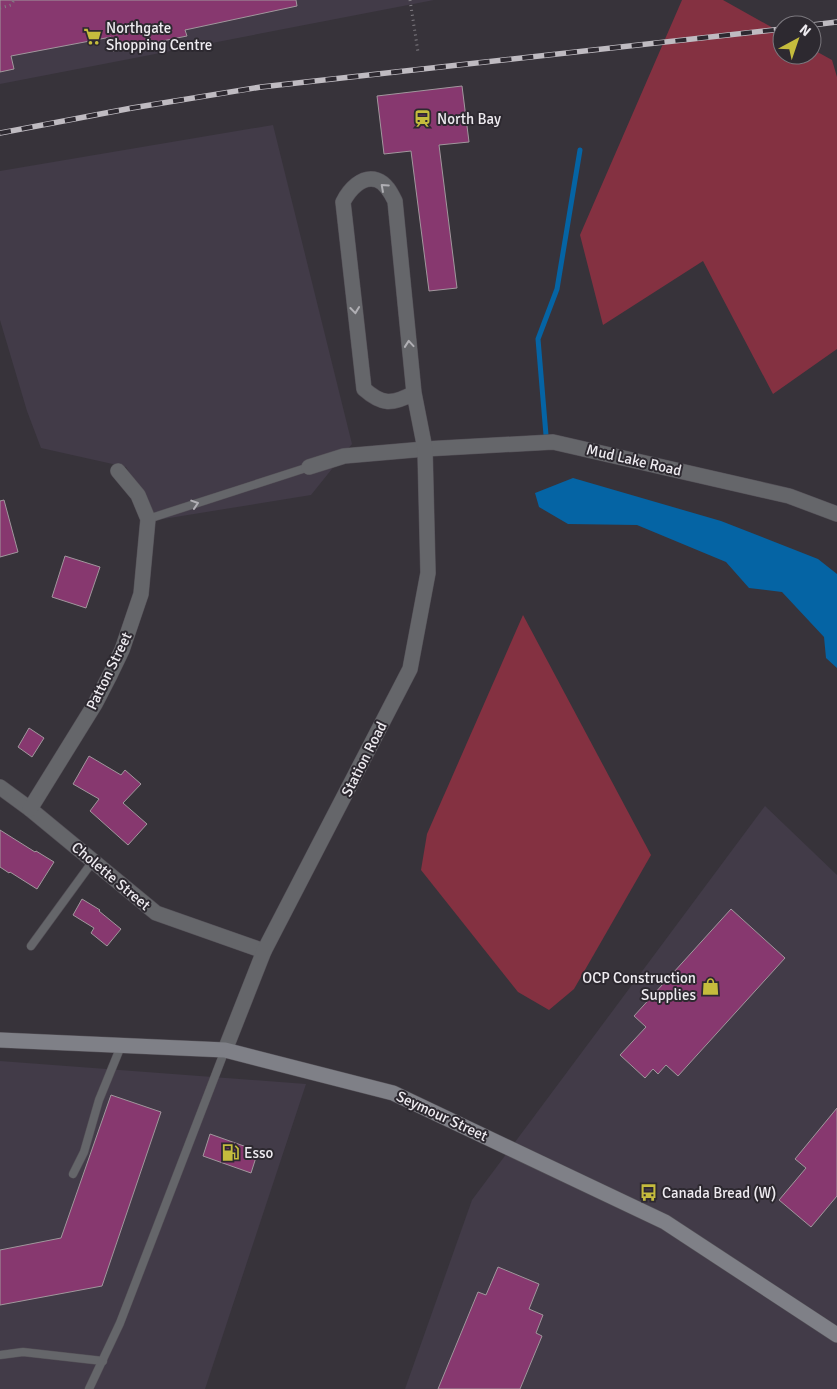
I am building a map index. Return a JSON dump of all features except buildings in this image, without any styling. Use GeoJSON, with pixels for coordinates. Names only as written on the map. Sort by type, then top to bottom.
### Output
{"type":"FeatureCollection","features":[{"type":"Feature","properties":{"kind":"street","name":"Station Road"},"geometry":{"type":"LineString","coordinates":[[225,1050],[264,951],[410,669],[428,573],[425,448],[414,393],[395,201],[390,190],[377,180],[366,180],[356,185],[343,202],[364,388],[375,398],[388,401],[399,401],[414,393]]}},
{"type":"Feature","properties":{"kind":"street","name":"Mud Lake Road"},"geometry":{"type":"LineString","coordinates":[[425,448],[552,442],[789,496],[837,514]]}},
{"type":"Feature","properties":{"kind":"street"},"geometry":{"type":"LineString","coordinates":[[310,466],[344,456],[425,448]]}},
{"type":"Feature","properties":{"kind":"street","name":"Patton Street"},"geometry":{"type":"LineString","coordinates":[[30,809],[95,704],[122,650],[141,594],[148,519],[138,495],[118,471]]}},
{"type":"Feature","properties":{"kind":"street","name":"Cholette Street"},"geometry":{"type":"LineString","coordinates":[[0,787],[30,809],[156,913],[264,951]]}},
{"type":"Feature","properties":{"kind":"street","name":"Seymour Street"},"geometry":{"type":"LineString","coordinates":[[0,1040],[225,1050],[393,1093],[665,1222],[837,1335]]}},
{"type":"Feature","properties":{"kind":"lane"},"geometry":{"type":"LineString","coordinates":[[148,519],[310,466]]}},
{"type":"Feature","properties":{"kind":"lane"},"geometry":{"type":"LineString","coordinates":[[32,946],[93,861]]}},
{"type":"Feature","properties":{"kind":"lane"},"geometry":{"type":"LineString","coordinates":[[73,1174],[84,1152],[99,1100],[121,1046]]}},
{"type":"Feature","properties":{"kind":"lane"},"geometry":{"type":"LineString","coordinates":[[90,1389],[120,1323],[225,1050]]}},
{"type":"Feature","properties":{"kind":"lane"},"geometry":{"type":"LineString","coordinates":[[0,1356],[23,1352],[102,1361]]}},
{"type":"Feature","properties":{"kind":"path"},"geometry":{"type":"LineString","coordinates":[[0,8],[11,5],[14,0]]}},
{"type":"Feature","properties":{"kind":"path"},"geometry":{"type":"LineString","coordinates":[[410,0],[418,52]]}},
{"type":"Feature","properties":{"kind":"shaded area"},"geometry":{"type":"Polygon","coordinates":[[[0,0],[434,0],[0,84],[0,0]]]}},
{"type":"Feature","properties":{"kind":"shaded area"},"geometry":{"type":"Polygon","coordinates":[[[682,0],[723,0],[772,27],[772,65],[822,65],[822,54],[832,60],[837,77],[837,349],[773,394],[703,261],[603,325],[580,235],[682,0]]]}},
{"type":"Feature","properties":{"kind":"shaded area"},"geometry":{"type":"Polygon","coordinates":[[[273,125],[352,444],[311,495],[157,520],[126,467],[41,448],[27,411],[0,320],[0,171],[273,125]]]}},
{"type":"Feature","properties":{"kind":"shaded area"},"geometry":{"type":"Polygon","coordinates":[[[523,615],[651,855],[574,989],[549,1010],[518,992],[421,870],[427,834],[523,615]]]}},
{"type":"Feature","properties":{"kind":"shaded area"},"geometry":{"type":"Polygon","coordinates":[[[765,806],[837,875],[837,1389],[405,1389],[472,1200],[765,806]]]}},
{"type":"Feature","properties":{"kind":"shaded area"},"geometry":{"type":"Polygon","coordinates":[[[0,1061],[306,1084],[205,1389],[0,1389],[0,1061]]]}},
{"type":"Feature","properties":{"kind":"water"},"geometry":{"type":"Polygon","coordinates":[[[573,478],[721,521],[818,559],[837,574],[837,668],[826,658],[824,637],[782,592],[749,588],[726,562],[637,525],[568,524],[539,507],[535,493],[573,478]]]}},
{"type":"Feature","properties":{"kind":"waterway"},"geometry":{"type":"LineString","coordinates":[[546,435],[538,339],[557,289],[580,150]]}},
{"type":"Feature","properties":{"kind":"railway"},"geometry":{"type":"LineString","coordinates":[[822,24],[837,22]]}},
{"type":"Feature","properties":{"kind":"railway"},"geometry":{"type":"LineString","coordinates":[[0,133],[132,108],[261,87],[772,30]]}},
{"type":"Feature","properties":{"kind":"place","name":"Northgate Shopping Centre"},"geometry":{"type":"Point","coordinates":[92,37]}},
{"type":"Feature","properties":{"kind":"place","name":"North Bay"},"geometry":{"type":"Point","coordinates":[423,119]}},
{"type":"Feature","properties":{"kind":"place","name":"OCP Construction Supplies"},"geometry":{"type":"Point","coordinates":[710,987]}},
{"type":"Feature","properties":{"kind":"place","name":"Esso"},"geometry":{"type":"Point","coordinates":[230,1153]}},
{"type":"Feature","properties":{"kind":"place","name":"Canada Bread (W)"},"geometry":{"type":"Point","coordinates":[648,1193]}}]}
